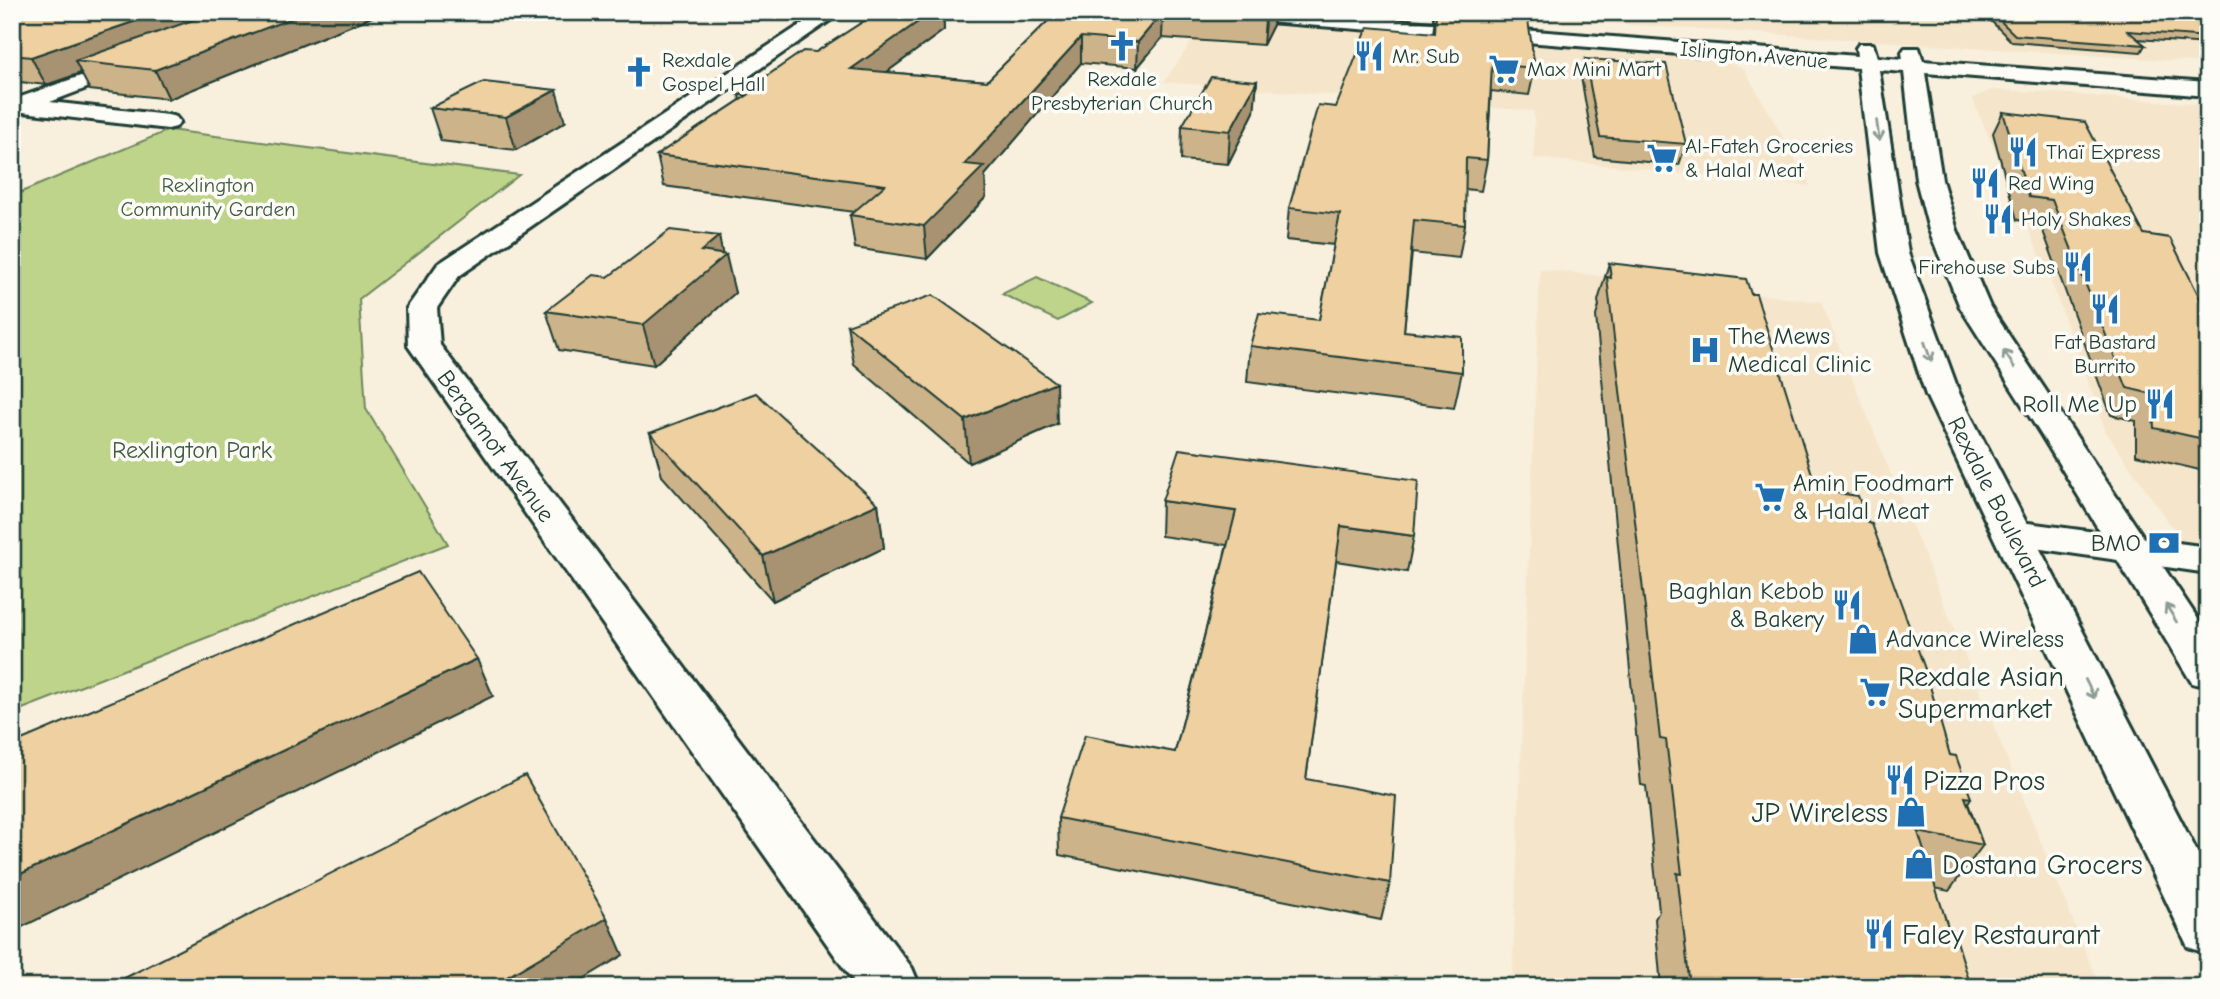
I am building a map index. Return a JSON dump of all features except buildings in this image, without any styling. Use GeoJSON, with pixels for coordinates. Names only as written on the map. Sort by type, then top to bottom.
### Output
{"type":"FeatureCollection","features":[{"type":"Feature","properties":{"kind":"main road","name":"Bergamot Avenue"},"geometry":{"type":"LineString","coordinates":[[833,12],[448,270],[422,308],[424,346],[891,987]]}},
{"type":"Feature","properties":{"kind":"main road","name":"Islington Avenue"},"geometry":{"type":"LineString","coordinates":[[1217,12],[1913,59],[2208,74]]}},
{"type":"Feature","properties":{"kind":"main road","name":"Islington Avenue"},"geometry":{"type":"LineString","coordinates":[[1367,12],[1731,36],[1867,56]]}},
{"type":"Feature","properties":{"kind":"main road","name":"Rexdale Boulevard"},"geometry":{"type":"LineString","coordinates":[[1867,56],[1894,253],[1943,396],[2208,929]]}},
{"type":"Feature","properties":{"kind":"main road"},"geometry":{"type":"LineString","coordinates":[[15,106],[153,57]]}},
{"type":"Feature","properties":{"kind":"main road","name":"Islington Avenue"},"geometry":{"type":"LineString","coordinates":[[1913,59],[2208,89]]}},
{"type":"Feature","properties":{"kind":"main road"},"geometry":{"type":"LineString","coordinates":[[1913,59],[1929,180],[1943,230],[1975,307],[2208,671]]}},
{"type":"Feature","properties":{"kind":"main road"},"geometry":{"type":"LineString","coordinates":[[15,106],[168,122]]}},
{"type":"Feature","properties":{"kind":"main road"},"geometry":{"type":"LineString","coordinates":[[2013,534],[2208,560]]}},
{"type":"Feature","properties":{"kind":"shaded area"},"geometry":{"type":"Polygon","coordinates":[[[1436,12],[2208,12],[2208,63],[1436,12]]]}},
{"type":"Feature","properties":{"kind":"shaded area"},"geometry":{"type":"Polygon","coordinates":[[[1208,18],[1722,60],[1744,69],[1811,186],[1534,158],[1534,111],[1164,82],[1208,18]]]}},
{"type":"Feature","properties":{"kind":"shaded area"},"geometry":{"type":"Polygon","coordinates":[[[1991,90],[2208,105],[2208,579],[2106,432],[2054,289],[1972,98],[1991,90]]]}},
{"type":"Feature","properties":{"kind":"shaded area"},"geometry":{"type":"Polygon","coordinates":[[[1540,269],[1821,302],[2100,987],[1512,987],[1540,269]]]}},
{"type":"Feature","properties":{"kind":"green space","name":"Rexlington Park"},"geometry":{"type":"Polygon","coordinates":[[[169,130],[519,175],[359,299],[366,409],[448,544],[12,713],[12,196],[169,130]]]}},
{"type":"Feature","properties":{"kind":"green space"},"geometry":{"type":"Polygon","coordinates":[[[1037,277],[1092,303],[1058,321],[1002,294],[1037,277]]]}},
{"type":"Feature","properties":{"kind":"place","name":"Rexdale Presbyterian Church"},"geometry":{"type":"Point","coordinates":[1122,46]}},
{"type":"Feature","properties":{"kind":"place","name":"Mr. Sub"},"geometry":{"type":"Point","coordinates":[1369,56]}},
{"type":"Feature","properties":{"kind":"place","name":"Max Mini Mart"},"geometry":{"type":"Point","coordinates":[1504,69]}},
{"type":"Feature","properties":{"kind":"place","name":"Rexdale Gospel Hall"},"geometry":{"type":"Point","coordinates":[639,72]}},
{"type":"Feature","properties":{"kind":"place","name":"Thaï Express"},"geometry":{"type":"Point","coordinates":[2023,152]}},
{"type":"Feature","properties":{"kind":"place","name":"Al-Fateh Groceries & Halal Meat"},"geometry":{"type":"Point","coordinates":[1662,158]}},
{"type":"Feature","properties":{"kind":"place","name":"Red Wing"},"geometry":{"type":"Point","coordinates":[1985,183]}},
{"type":"Feature","properties":{"kind":"place","name":"Holy Shakes"},"geometry":{"type":"Point","coordinates":[1998,219]}},
{"type":"Feature","properties":{"kind":"place","name":"Firehouse Subs"},"geometry":{"type":"Point","coordinates":[2078,267]}},
{"type":"Feature","properties":{"kind":"place","name":"Fat Bastard Burrito"},"geometry":{"type":"Point","coordinates":[2105,309]}},
{"type":"Feature","properties":{"kind":"place","name":"The Mews Medical Clinic"},"geometry":{"type":"Point","coordinates":[1705,350]}},
{"type":"Feature","properties":{"kind":"place","name":"Roll Me Up"},"geometry":{"type":"Point","coordinates":[2160,404]}},
{"type":"Feature","properties":{"kind":"place","name":"Amin Foodmart & Halal Meat"},"geometry":{"type":"Point","coordinates":[1770,497]}},
{"type":"Feature","properties":{"kind":"place","name":"BMO"},"geometry":{"type":"Point","coordinates":[2164,543]}},
{"type":"Feature","properties":{"kind":"place","name":"Baghlan Kebob & Bakery"},"geometry":{"type":"Point","coordinates":[1847,605]}},
{"type":"Feature","properties":{"kind":"place","name":"Advance Wireless"},"geometry":{"type":"Point","coordinates":[1863,639]}},
{"type":"Feature","properties":{"kind":"place","name":"Rexdale Asian Supermarket"},"geometry":{"type":"Point","coordinates":[1875,692]}},
{"type":"Feature","properties":{"kind":"place","name":"Pizza Pros"},"geometry":{"type":"Point","coordinates":[1900,780]}},
{"type":"Feature","properties":{"kind":"place","name":"JP Wireless"},"geometry":{"type":"Point","coordinates":[1911,812]}},
{"type":"Feature","properties":{"kind":"place","name":"Dostana Grocers"},"geometry":{"type":"Point","coordinates":[1919,864]}},
{"type":"Feature","properties":{"kind":"place","name":"Faley Restaurant"},"geometry":{"type":"Point","coordinates":[1879,934]}},
{"type":"Feature","properties":{"kind":"park label","name":"Rexlington Community Garden"},"geometry":{"type":"Point","coordinates":[208,197]}}]}
